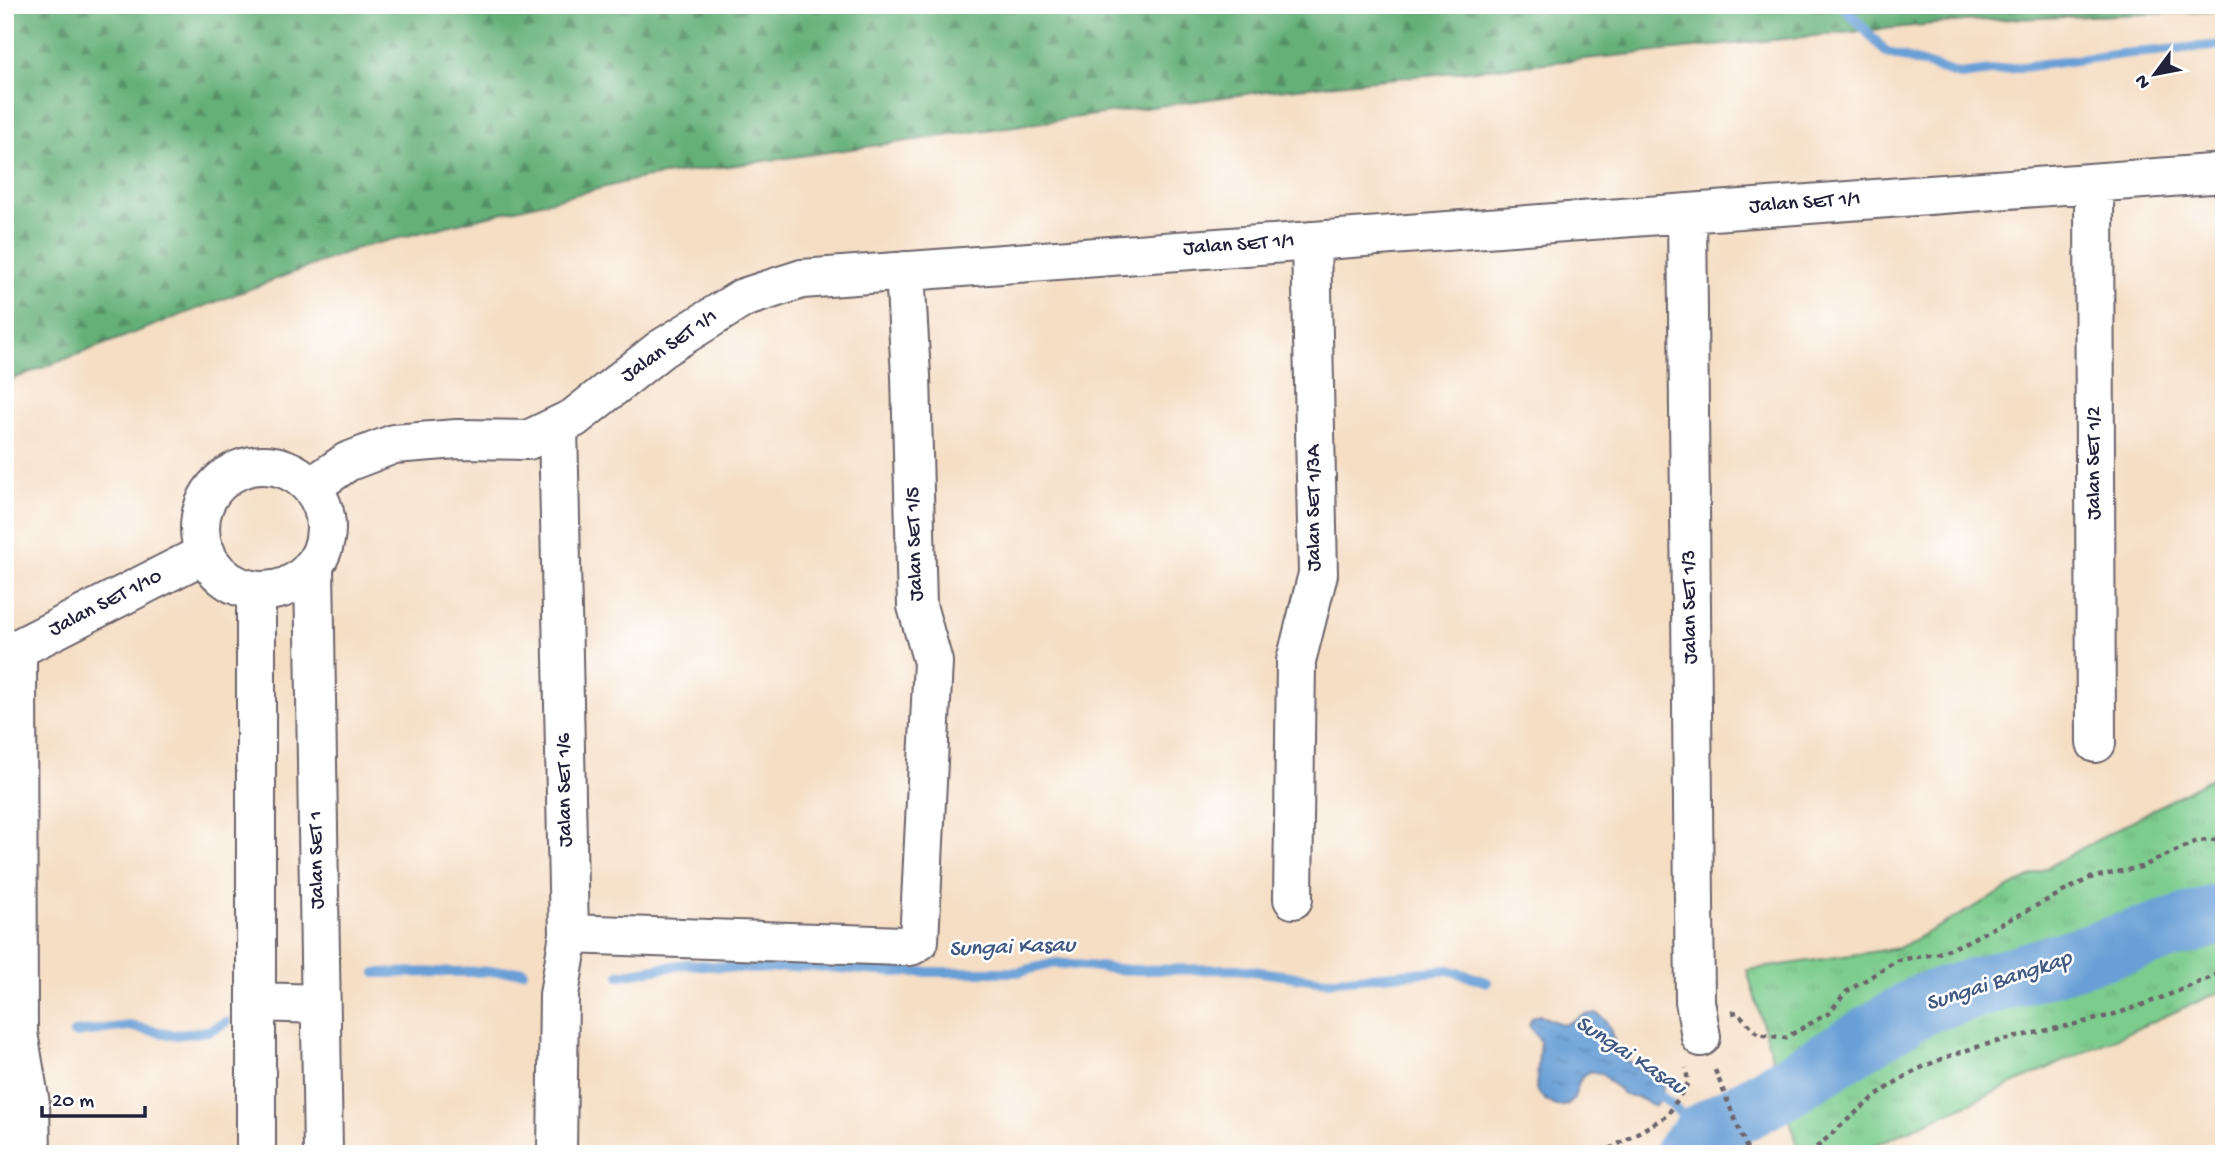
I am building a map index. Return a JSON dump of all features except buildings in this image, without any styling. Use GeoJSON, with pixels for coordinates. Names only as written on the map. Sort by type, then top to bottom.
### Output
{"type":"FeatureCollection","features":[{"type":"Feature","properties":{"kind":"street","name":"Jalan SET 1/1"},"geometry":{"type":"LineString","coordinates":[[311,487],[347,462],[394,444],[457,439],[528,440],[574,418],[661,349],[743,298],[802,279],[2224,173]]}},
{"type":"Feature","properties":{"kind":"street","name":"Jalan SET 1/2"},"geometry":{"type":"LineString","coordinates":[[2094,183],[2096,743]]}},
{"type":"Feature","properties":{"kind":"street","name":"Jalan SET 1/3"},"geometry":{"type":"LineString","coordinates":[[1687,213],[1695,1030]]}},
{"type":"Feature","properties":{"kind":"street","name":"Jalan SET 1/3A"},"geometry":{"type":"LineString","coordinates":[[1293,899],[1296,661],[1318,574],[1311,241]]}},
{"type":"Feature","properties":{"kind":"street","name":"Jalan SET 1/5"},"geometry":{"type":"LineString","coordinates":[[569,934],[902,946],[911,946],[919,941],[933,662],[917,606],[911,376],[905,271]]}},
{"type":"Feature","properties":{"kind":"street","name":"Jalan SET 1/6"},"geometry":{"type":"LineString","coordinates":[[557,1154],[559,995],[569,934],[558,425]]}},
{"type":"Feature","properties":{"kind":"street"},"geometry":{"type":"LineString","coordinates":[[258,465],[278,467],[296,475],[311,487],[322,505],[326,526],[324,547],[314,566],[289,586],[273,591],[256,591],[236,584],[218,572],[206,553],[201,534],[202,514],[209,496],[222,480],[238,470],[258,465]]}},
{"type":"Feature","properties":{"kind":"street","name":"Jalan SET 1/10"},"geometry":{"type":"LineString","coordinates":[[11,650],[206,553]]}},
{"type":"Feature","properties":{"kind":"street","name":"Jalan SET 1"},"geometry":{"type":"LineString","coordinates":[[314,566],[323,1154]]}},
{"type":"Feature","properties":{"kind":"street"},"geometry":{"type":"LineString","coordinates":[[256,591],[256,1154]]}},
{"type":"Feature","properties":{"kind":"street"},"geometry":{"type":"LineString","coordinates":[[11,650],[18,1032],[30,1104],[31,1154]]}},
{"type":"Feature","properties":{"kind":"street"},"geometry":{"type":"LineString","coordinates":[[256,1002],[320,1004]]}},
{"type":"Feature","properties":{"kind":"path"},"geometry":{"type":"LineString","coordinates":[[1695,1030],[1737,1012],[1758,1034],[1785,1038],[1829,1013],[1846,992],[1898,960],[1936,954],[1960,945],[2090,878],[2141,867],[2197,841],[2224,839]]}},
{"type":"Feature","properties":{"kind":"path"},"geometry":{"type":"LineString","coordinates":[[1809,1154],[1873,1099],[1916,1070],[1959,1051],[2104,1018],[2147,1004],[2224,972]]}},
{"type":"Feature","properties":{"kind":"path"},"geometry":{"type":"LineString","coordinates":[[1601,1154],[1667,1116],[1688,1083],[1695,1030]]}},
{"type":"Feature","properties":{"kind":"path"},"geometry":{"type":"LineString","coordinates":[[1695,1030],[1749,1154]]}},
{"type":"Feature","properties":{"kind":"green space"},"geometry":{"type":"Polygon","coordinates":[[[5,5],[2224,5],[2224,11],[1964,21],[1267,91],[642,178],[358,248],[5,382],[5,5]]]}},
{"type":"Feature","properties":{"kind":"green space"},"geometry":{"type":"Polygon","coordinates":[[[2224,771],[2224,990],[1855,1154],[1800,1154],[1747,970],[1899,948],[2224,771]]]}},
{"type":"Feature","properties":{"kind":"water"},"geometry":{"type":"Polygon","coordinates":[[[1596,1013],[1608,1026],[1618,1054],[1664,1085],[1655,1106],[1637,1097],[1623,1094],[1602,1074],[1591,1071],[1580,1079],[1573,1099],[1563,1106],[1548,1102],[1536,1089],[1540,1041],[1529,1025],[1532,1018],[1539,1015],[1564,1025],[1596,1013]]]}},
{"type":"Feature","properties":{"kind":"waterway"},"geometry":{"type":"LineString","coordinates":[[1842,5],[1886,52],[1960,75],[2122,54],[2224,45]]}},
{"type":"Feature","properties":{"kind":"waterway","name":"Sungai Bangkap"},"geometry":{"type":"LineString","coordinates":[[1685,1154],[1703,1133],[1923,1004],[2224,913]]}},
{"type":"Feature","properties":{"kind":"waterway","name":"Sungai Kasau"},"geometry":{"type":"LineString","coordinates":[[620,975],[686,964],[752,969],[813,966],[893,972],[1018,972],[1055,963],[1129,970],[1238,969],[1325,981],[1449,970],[1487,982]]}},
{"type":"Feature","properties":{"kind":"waterway","name":"Sungai Kasau"},"geometry":{"type":"LineString","coordinates":[[376,973],[523,971]]}},
{"type":"Feature","properties":{"kind":"waterway","name":"Sungai Kasau"},"geometry":{"type":"LineString","coordinates":[[74,1033],[129,1026],[174,1035],[209,1031],[226,1022]]}},
{"type":"Feature","properties":{"kind":"waterway","name":"Sungai Kasau"},"geometry":{"type":"LineString","coordinates":[[1651,1090],[1703,1133]]}}]}
